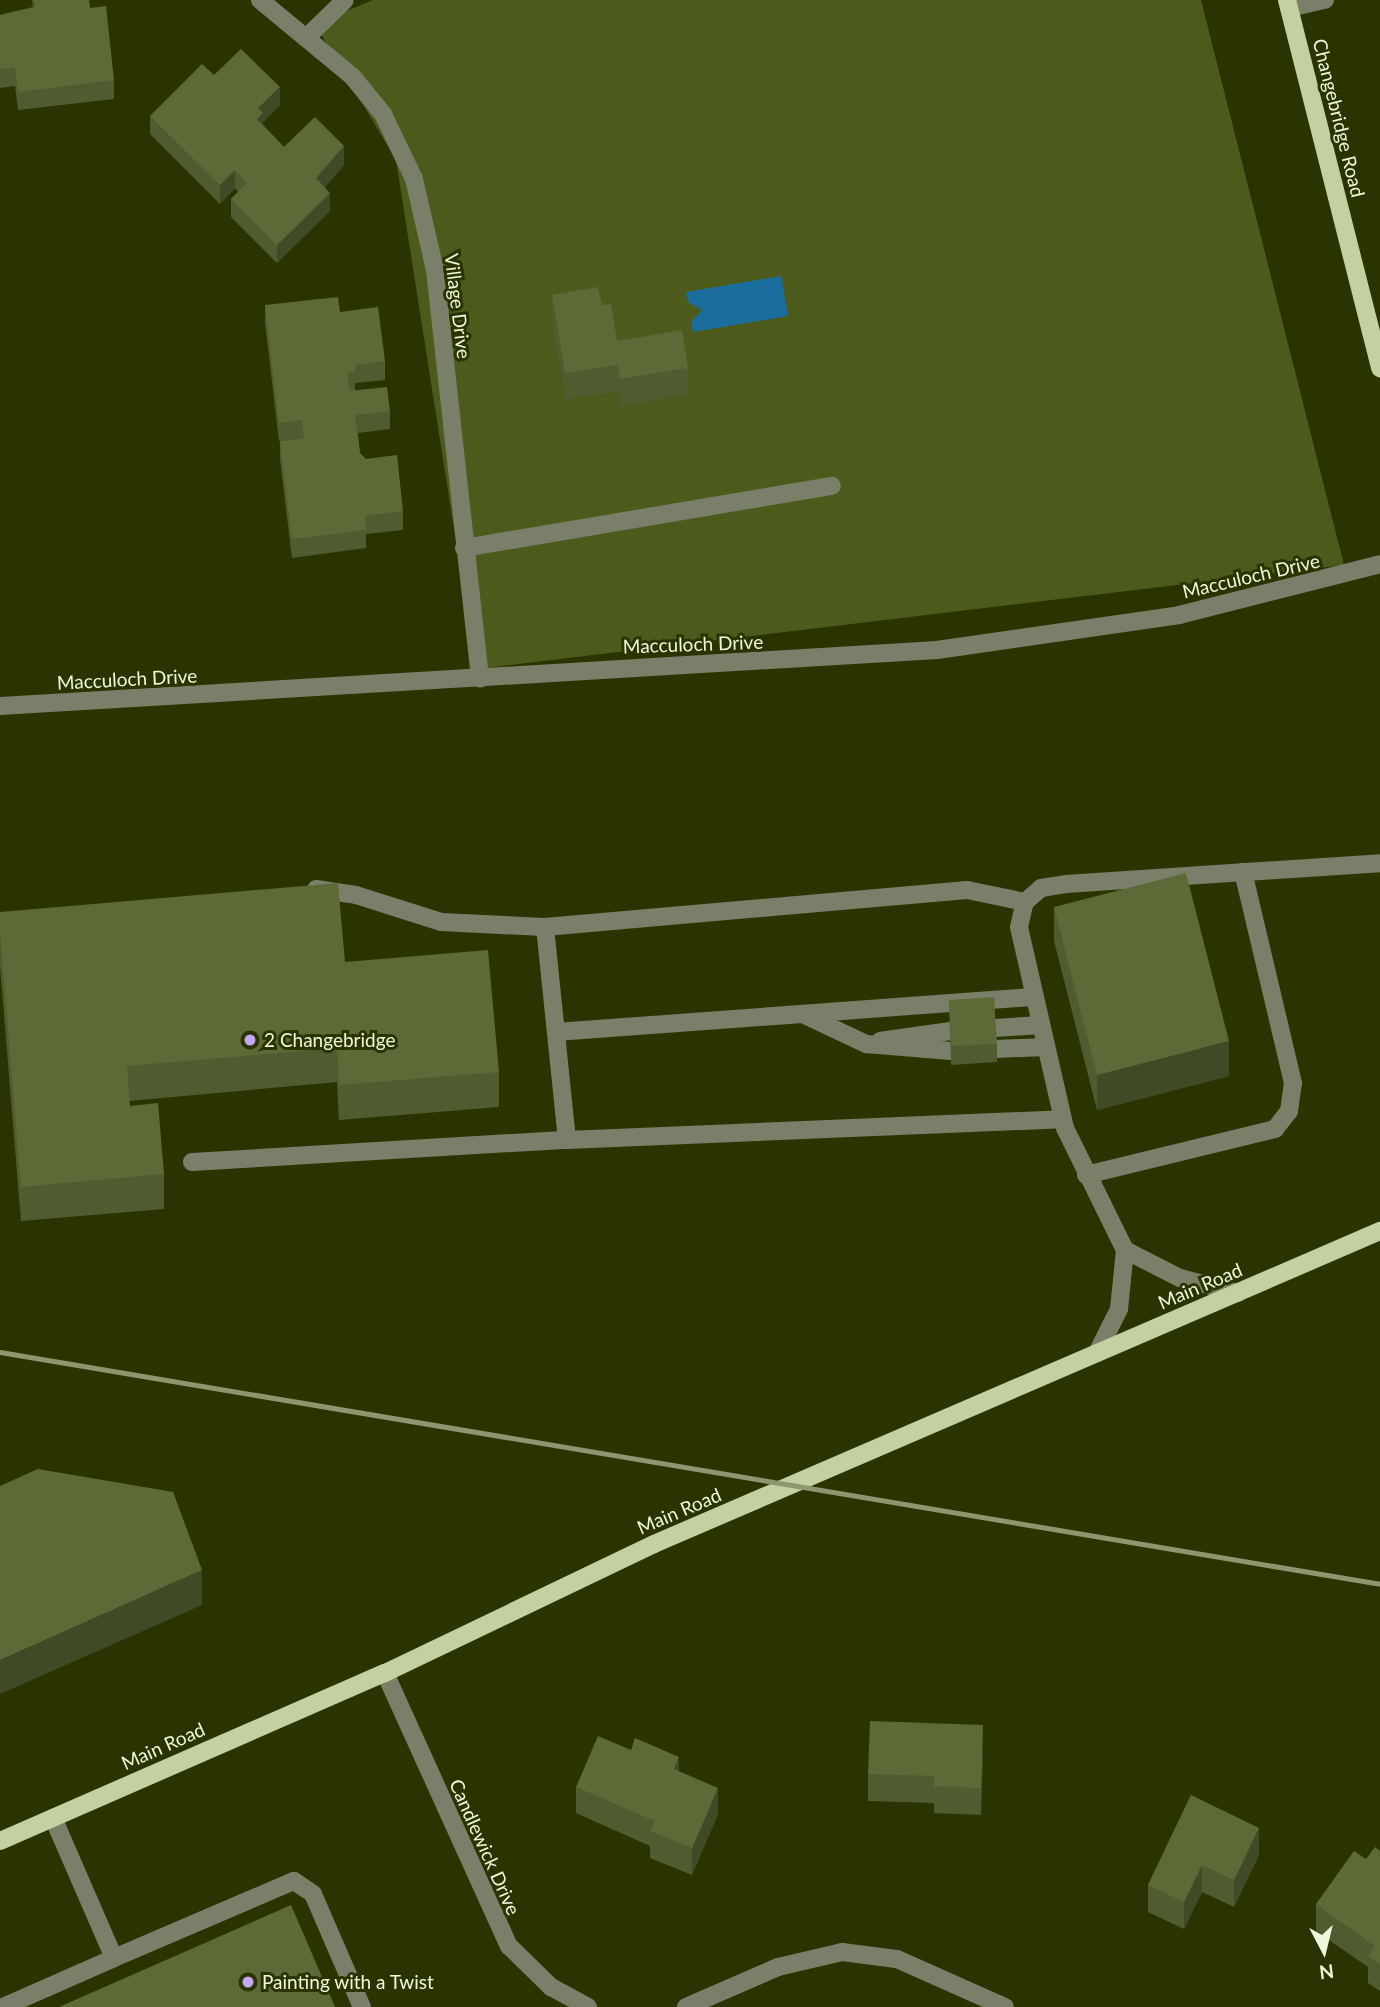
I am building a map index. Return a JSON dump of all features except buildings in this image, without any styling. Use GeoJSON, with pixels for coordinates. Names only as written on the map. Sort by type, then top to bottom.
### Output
{"type":"FeatureCollection","features":[{"type":"Feature","properties":{"kind":"main road","name":"Changebridge Road"},"geometry":{"type":"LineString","coordinates":[[1288,4],[1380,368]]}},
{"type":"Feature","properties":{"kind":"main road","name":"Main Road"},"geometry":{"type":"LineString","coordinates":[[0,1841],[385,1673],[654,1544],[1380,1231]]}},
{"type":"Feature","properties":{"kind":"street","name":"Village Drive"},"geometry":{"type":"LineString","coordinates":[[260,0],[352,76],[383,114],[414,179],[435,270],[480,679]]}},
{"type":"Feature","properties":{"kind":"street"},"geometry":{"type":"LineString","coordinates":[[306,38],[345,0]]}},
{"type":"Feature","properties":{"kind":"street"},"geometry":{"type":"LineString","coordinates":[[1288,4],[1325,0]]}},
{"type":"Feature","properties":{"kind":"street"},"geometry":{"type":"LineString","coordinates":[[464,548],[832,486]]}},
{"type":"Feature","properties":{"kind":"street","name":"Macculoch Drive"},"geometry":{"type":"LineString","coordinates":[[0,706],[480,679],[1060,637],[1296,590],[1380,564]]}},
{"type":"Feature","properties":{"kind":"street"},"geometry":{"type":"LineString","coordinates":[[1097,1353],[1119,1308],[1125,1250],[1086,1175],[1062,1119],[1019,927],[1024,902],[1041,888],[1066,884],[1380,863]]}},
{"type":"Feature","properties":{"kind":"street"},"geometry":{"type":"LineString","coordinates":[[1086,1175],[1275,1129],[1289,1111],[1293,1083],[1243,872]]}},
{"type":"Feature","properties":{"kind":"street"},"geometry":{"type":"LineString","coordinates":[[291,891],[330,888],[441,922],[545,927],[967,890],[1024,902]]}},
{"type":"Feature","properties":{"kind":"street"},"geometry":{"type":"LineString","coordinates":[[545,927],[567,1140]]}},
{"type":"Feature","properties":{"kind":"street"},"geometry":{"type":"LineString","coordinates":[[556,1032],[1035,997]]}},
{"type":"Feature","properties":{"kind":"street"},"geometry":{"type":"LineString","coordinates":[[799,1013],[866,1044],[951,1051]]}},
{"type":"Feature","properties":{"kind":"street"},"geometry":{"type":"LineString","coordinates":[[995,1028],[1041,1025]]}},
{"type":"Feature","properties":{"kind":"street"},"geometry":{"type":"LineString","coordinates":[[866,1044],[950,1031]]}},
{"type":"Feature","properties":{"kind":"street"},"geometry":{"type":"LineString","coordinates":[[996,1049],[1046,1046]]}},
{"type":"Feature","properties":{"kind":"street"},"geometry":{"type":"LineString","coordinates":[[192,1162],[567,1140],[1062,1119]]}},
{"type":"Feature","properties":{"kind":"street"},"geometry":{"type":"LineString","coordinates":[[1125,1250],[1180,1278],[1238,1293]]}},
{"type":"Feature","properties":{"kind":"street","name":"Candlewick Drive"},"geometry":{"type":"LineString","coordinates":[[385,1673],[509,1945],[551,1987],[588,2007]]}},
{"type":"Feature","properties":{"kind":"street"},"geometry":{"type":"LineString","coordinates":[[53,1818],[114,1958]]}},
{"type":"Feature","properties":{"kind":"street"},"geometry":{"type":"LineString","coordinates":[[3,2007],[294,1881],[313,1894],[362,2007]]}},
{"type":"Feature","properties":{"kind":"street"},"geometry":{"type":"LineString","coordinates":[[686,2007],[778,1967],[842,1952],[897,1959],[1005,2007]]}},
{"type":"Feature","properties":{"kind":"green space"},"geometry":{"type":"Polygon","coordinates":[[[373,0],[1201,0],[1344,565],[476,669],[396,160],[315,24],[373,0]]]}},
{"type":"Feature","properties":{"kind":"water"},"geometry":{"type":"Polygon","coordinates":[[[781,276],[788,316],[693,332],[691,322],[702,310],[688,302],[686,292],[781,276]]]}},
{"type":"Feature","properties":{"kind":"railway"},"geometry":{"type":"LineString","coordinates":[[0,1352],[1380,1584]]}},
{"type":"Feature","properties":{"kind":"place","name":"2 Changebridge"},"geometry":{"type":"Point","coordinates":[250,1040]}},
{"type":"Feature","properties":{"kind":"place","name":"Painting with a Twist"},"geometry":{"type":"Point","coordinates":[248,1982]}}]}
